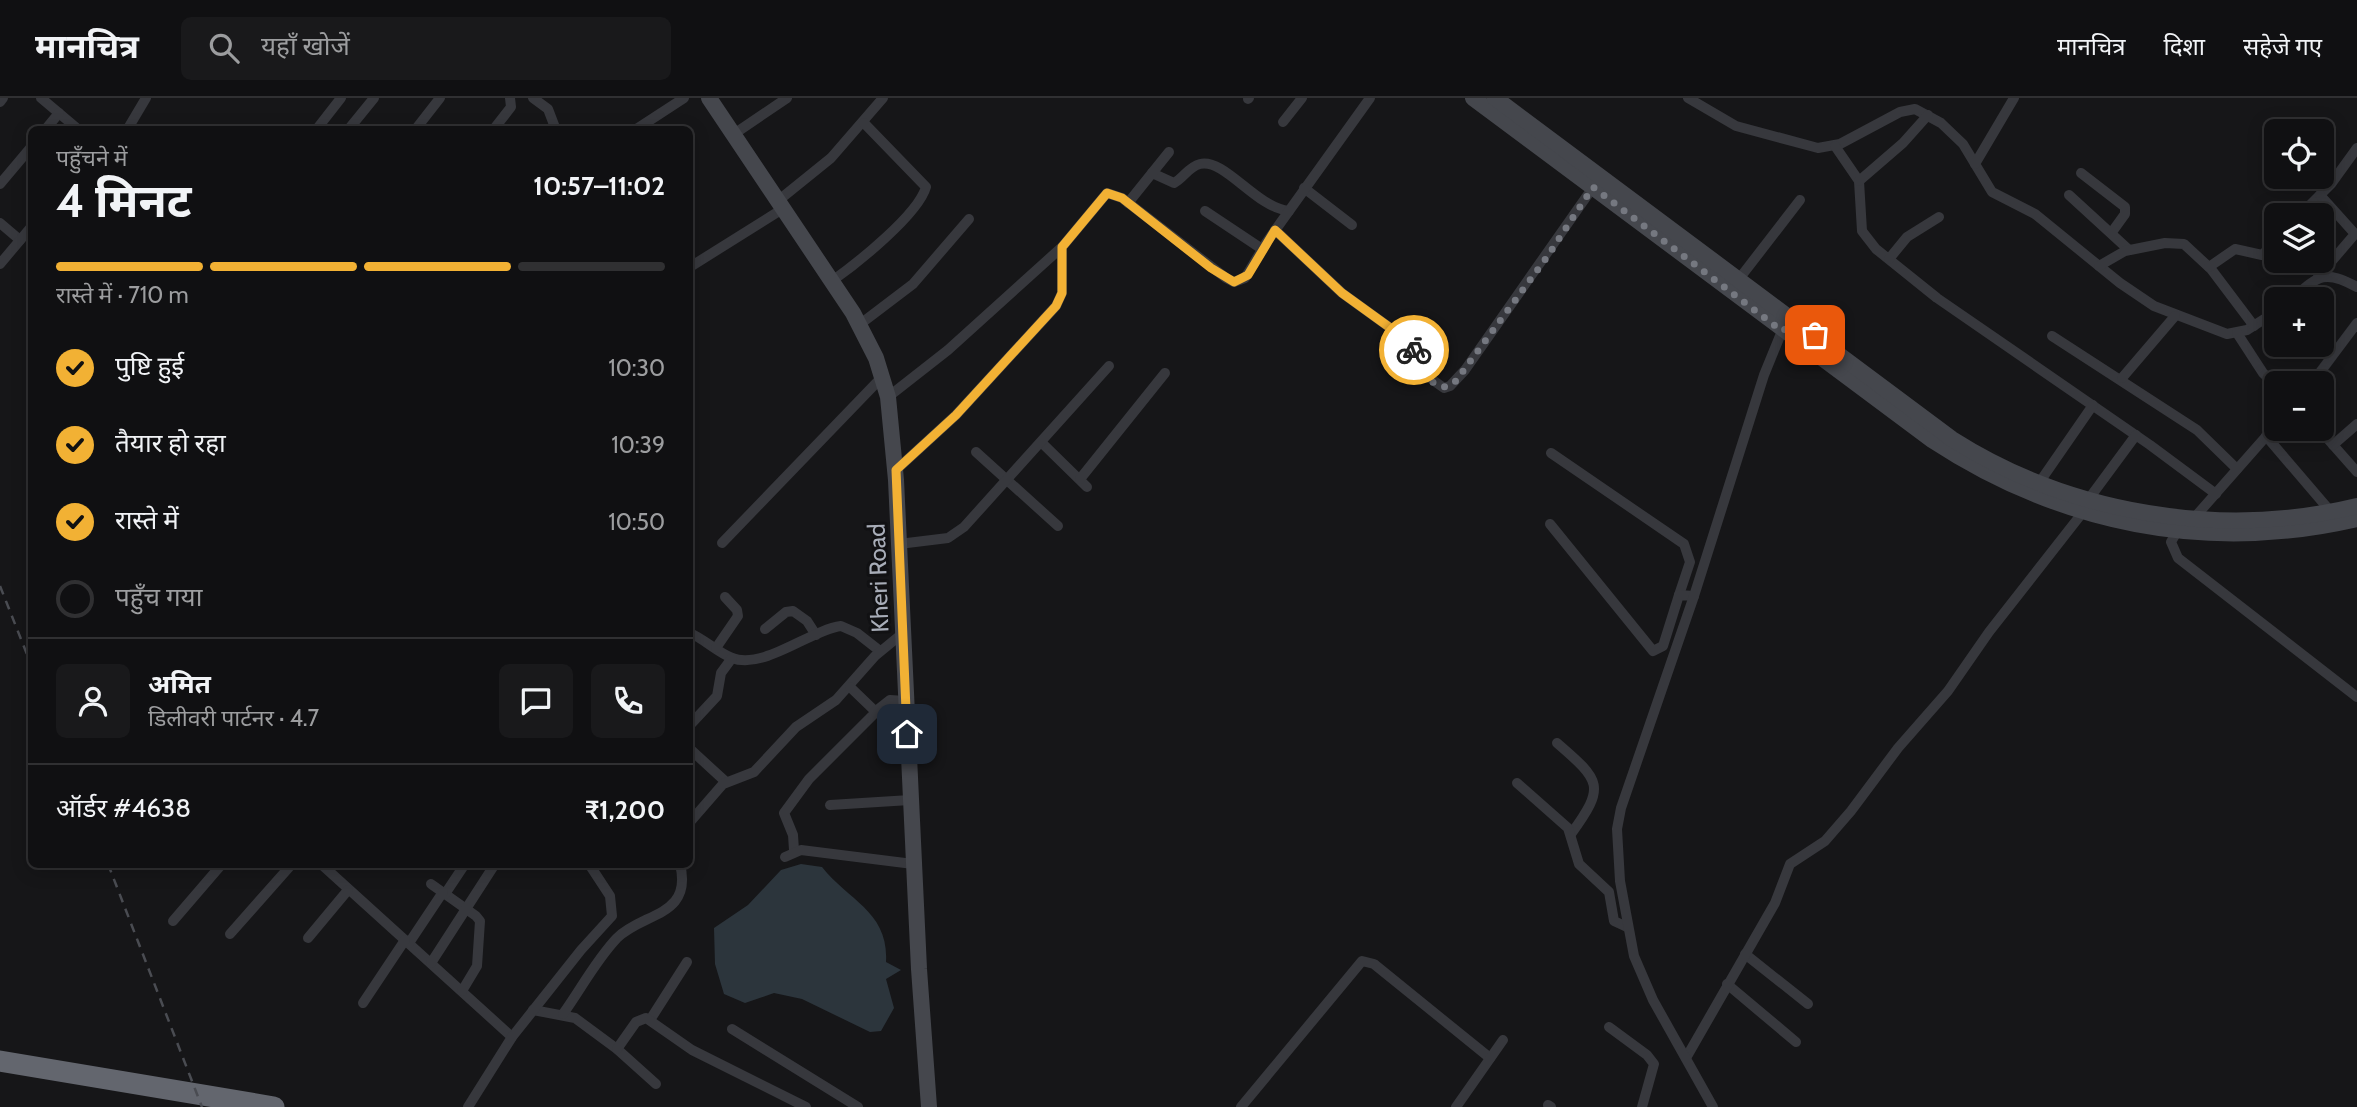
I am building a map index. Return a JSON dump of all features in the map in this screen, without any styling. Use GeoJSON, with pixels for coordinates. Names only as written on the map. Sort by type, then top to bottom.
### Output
{"type":"FeatureCollection","features":[{"type":"Feature","properties":{"kind":"highway"},"geometry":{"type":"LineString","coordinates":[[0,1061],[186,1099],[274,1107]]}},
{"type":"Feature","properties":{"kind":"street"},"geometry":{"type":"LineString","coordinates":[[41,98],[74,126]]}},
{"type":"Feature","properties":{"kind":"street"},"geometry":{"type":"LineString","coordinates":[[129,126],[146,98]]}},
{"type":"Feature","properties":{"kind":"street"},"geometry":{"type":"LineString","coordinates":[[319,126],[341,98]]}},
{"type":"Feature","properties":{"kind":"street"},"geometry":{"type":"LineString","coordinates":[[351,126],[374,98]]}},
{"type":"Feature","properties":{"kind":"street"},"geometry":{"type":"LineString","coordinates":[[418,126],[440,98]]}},
{"type":"Feature","properties":{"kind":"street"},"geometry":{"type":"LineString","coordinates":[[496,126],[511,107],[511,98]]}},
{"type":"Feature","properties":{"kind":"street"},"geometry":{"type":"LineString","coordinates":[[533,98],[548,109],[554,126]]}},
{"type":"Feature","properties":{"kind":"street"},"geometry":{"type":"LineString","coordinates":[[641,126],[684,98]]}},
{"type":"Feature","properties":{"kind":"street","name":"Kheri Road"},"geometry":{"type":"LineString","coordinates":[[709,98],[859,324],[888,397],[896,470],[910,800],[929,1107]]}},
{"type":"Feature","properties":{"kind":"street"},"geometry":{"type":"LineString","coordinates":[[734,134],[787,98]]}},
{"type":"Feature","properties":{"kind":"street"},"geometry":{"type":"LineString","coordinates":[[693,265],[781,204],[831,158],[883,98]]}},
{"type":"Feature","properties":{"kind":"street"},"geometry":{"type":"LineString","coordinates":[[1283,122],[1302,98]]}},
{"type":"Feature","properties":{"kind":"street"},"geometry":{"type":"LineString","coordinates":[[888,397],[948,350],[1062,247],[1107,193],[1116,194],[1203,262],[1234,282],[1248,275],[1275,230],[1370,98]]}},
{"type":"Feature","properties":{"kind":"street"},"geometry":{"type":"LineString","coordinates":[[1473,98],[1739,279],[1785,326],[1952,439],[1995,464],[2086,506]]}},
{"type":"Feature","properties":{"kind":"street"},"geometry":{"type":"LineString","coordinates":[[1494,98],[1785,326],[1972,466],[2024,492],[2086,506],[2120,508],[2188,524],[2261,533],[2357,519]]}},
{"type":"Feature","properties":{"kind":"street"},"geometry":{"type":"LineString","coordinates":[[1688,98],[1736,126],[1763,131],[1809,147],[1835,146],[1909,109],[1914,98]]}},
{"type":"Feature","properties":{"kind":"street"},"geometry":{"type":"LineString","coordinates":[[1975,164],[2014,98]]}},
{"type":"Feature","properties":{"kind":"street"},"geometry":{"type":"LineString","coordinates":[[1909,109],[1928,115],[1956,136],[1992,192],[2035,214],[2141,299],[2217,332],[2237,333],[2264,319]]}},
{"type":"Feature","properties":{"kind":"street"},"geometry":{"type":"LineString","coordinates":[[48,126],[58,113]]}},
{"type":"Feature","properties":{"kind":"street"},"geometry":{"type":"LineString","coordinates":[[1859,181],[1903,143],[1928,115]]}},
{"type":"Feature","properties":{"kind":"street"},"geometry":{"type":"LineString","coordinates":[[832,281],[883,239],[926,187],[864,123]]}},
{"type":"Feature","properties":{"kind":"street"},"geometry":{"type":"LineString","coordinates":[[1835,146],[1859,181],[1862,232],[1876,249],[1937,298],[2136,435],[2216,494]]}},
{"type":"Feature","properties":{"kind":"street"},"geometry":{"type":"LineString","coordinates":[[2312,203],[2357,148]]}},
{"type":"Feature","properties":{"kind":"street"},"geometry":{"type":"LineString","coordinates":[[0,184],[28,151]]}},
{"type":"Feature","properties":{"kind":"street"},"geometry":{"type":"LineString","coordinates":[[1128,203],[1169,152]]}},
{"type":"Feature","properties":{"kind":"street"},"geometry":{"type":"LineString","coordinates":[[1152,173],[1174,183],[1194,166],[1216,165],[1272,207],[1289,211]]}},
{"type":"Feature","properties":{"kind":"street"},"geometry":{"type":"LineString","coordinates":[[2081,173],[2125,207],[2125,214],[2112,232]]}},
{"type":"Feature","properties":{"kind":"street"},"geometry":{"type":"LineString","coordinates":[[1275,230],[1342,293],[1407,340],[1427,376],[1444,388],[1455,382],[1465,370],[1597,181]]}},
{"type":"Feature","properties":{"kind":"street"},"geometry":{"type":"LineString","coordinates":[[1304,188],[1352,225]]}},
{"type":"Feature","properties":{"kind":"street"},"geometry":{"type":"LineString","coordinates":[[2069,195],[2129,250]]}},
{"type":"Feature","properties":{"kind":"street"},"geometry":{"type":"LineString","coordinates":[[2306,287],[2355,234],[2320,195]]}},
{"type":"Feature","properties":{"kind":"street"},"geometry":{"type":"LineString","coordinates":[[1739,279],[1800,200]]}},
{"type":"Feature","properties":{"kind":"street"},"geometry":{"type":"LineString","coordinates":[[1205,211],[1262,249]]}},
{"type":"Feature","properties":{"kind":"street"},"geometry":{"type":"LineString","coordinates":[[1889,259],[1914,232],[1940,217]]}},
{"type":"Feature","properties":{"kind":"street"},"geometry":{"type":"LineString","coordinates":[[859,324],[913,284],[969,219]]}},
{"type":"Feature","properties":{"kind":"street"},"geometry":{"type":"LineString","coordinates":[[0,223],[20,240]]}},
{"type":"Feature","properties":{"kind":"street"},"geometry":{"type":"LineString","coordinates":[[0,264],[28,231]]}},
{"type":"Feature","properties":{"kind":"street"},"geometry":{"type":"LineString","coordinates":[[2099,266],[2114,255],[2129,250],[2165,243],[2184,244],[2209,267],[2254,326]]}},
{"type":"Feature","properties":{"kind":"street"},"geometry":{"type":"LineString","coordinates":[[896,470],[956,415],[1056,306],[1062,293],[1062,247]]}},
{"type":"Feature","properties":{"kind":"street"},"geometry":{"type":"LineString","coordinates":[[2209,267],[2235,249],[2262,255],[2264,253]]}},
{"type":"Feature","properties":{"kind":"street"},"geometry":{"type":"LineString","coordinates":[[2318,277],[2337,276],[2357,287]]}},
{"type":"Feature","properties":{"kind":"street"},"geometry":{"type":"LineString","coordinates":[[2122,378],[2175,316]]}},
{"type":"Feature","properties":{"kind":"street"},"geometry":{"type":"LineString","coordinates":[[2321,371],[2357,323]]}},
{"type":"Feature","properties":{"kind":"street"},"geometry":{"type":"LineString","coordinates":[[1713,1107],[1641,973],[1624,926],[1618,819],[1688,596],[1765,375],[1785,326]]}},
{"type":"Feature","properties":{"kind":"street"},"geometry":{"type":"LineString","coordinates":[[2237,333],[2264,374]]}},
{"type":"Feature","properties":{"kind":"street"},"geometry":{"type":"LineString","coordinates":[[2052,336],[2122,378],[2197,430],[2237,469]]}},
{"type":"Feature","properties":{"kind":"street"},"geometry":{"type":"LineString","coordinates":[[899,544],[933,541],[956,534],[1042,443],[1109,366]]}},
{"type":"Feature","properties":{"kind":"street"},"geometry":{"type":"LineString","coordinates":[[1042,443],[1083,483],[1165,373]]}},
{"type":"Feature","properties":{"kind":"street"},"geometry":{"type":"LineString","coordinates":[[722,543],[882,377]]}},
{"type":"Feature","properties":{"kind":"street"},"geometry":{"type":"LineString","coordinates":[[2039,483],[2093,405]]}},
{"type":"Feature","properties":{"kind":"street"},"geometry":{"type":"LineString","coordinates":[[2333,445],[2357,424]]}},
{"type":"Feature","properties":{"kind":"street"},"geometry":{"type":"LineString","coordinates":[[1686,1058],[1775,903],[1790,864],[1825,841],[1898,748],[1948,691],[2136,435]]}},
{"type":"Feature","properties":{"kind":"street"},"geometry":{"type":"LineString","coordinates":[[2264,438],[2171,542],[2178,558],[2357,697]]}},
{"type":"Feature","properties":{"kind":"street"},"geometry":{"type":"LineString","coordinates":[[2270,441],[2331,512]]}},
{"type":"Feature","properties":{"kind":"street"},"geometry":{"type":"LineString","coordinates":[[2330,441],[2357,472]]}},
{"type":"Feature","properties":{"kind":"street"},"geometry":{"type":"LineString","coordinates":[[976,452],[1058,526]]}},
{"type":"Feature","properties":{"kind":"street"},"geometry":{"type":"LineString","coordinates":[[1550,524],[1653,651],[1663,646],[1688,596],[1690,562],[1684,544],[1551,453]]}},
{"type":"Feature","properties":{"kind":"street"},"geometry":{"type":"LineString","coordinates":[[2188,524],[2256,520],[2331,512],[2357,506]]}},
{"type":"Feature","properties":{"kind":"street"},"geometry":{"type":"LineString","coordinates":[[716,648],[738,617],[737,610],[725,597]]}},
{"type":"Feature","properties":{"kind":"street"},"geometry":{"type":"LineString","coordinates":[[765,629],[786,612],[793,611],[807,621],[816,635]]}},
{"type":"Feature","properties":{"kind":"street"},"geometry":{"type":"LineString","coordinates":[[693,635],[732,658],[753,658],[834,626],[848,627],[880,651]]}},
{"type":"Feature","properties":{"kind":"street"},"geometry":{"type":"LineString","coordinates":[[693,819],[726,782],[760,768],[796,727],[850,687],[880,651],[903,633]]}},
{"type":"Feature","properties":{"kind":"street"},"geometry":{"type":"LineString","coordinates":[[693,717],[717,696],[721,673],[732,658]]}},
{"type":"Feature","properties":{"kind":"street"},"geometry":{"type":"LineString","coordinates":[[850,687],[876,711]]}},
{"type":"Feature","properties":{"kind":"street"},"geometry":{"type":"LineString","coordinates":[[905,701],[890,700],[876,711],[873,718],[809,779],[784,813],[793,835],[789,854],[914,864]]}},
{"type":"Feature","properties":{"kind":"street"},"geometry":{"type":"LineString","coordinates":[[1558,743],[1584,768],[1595,788],[1593,801],[1571,834]]}},
{"type":"Feature","properties":{"kind":"street"},"geometry":{"type":"LineString","coordinates":[[693,752],[726,782]]}},
{"type":"Feature","properties":{"kind":"street"},"geometry":{"type":"LineString","coordinates":[[1517,783],[1560,820],[1571,834],[1579,864],[1606,888],[1614,921],[1624,926]]}},
{"type":"Feature","properties":{"kind":"street"},"geometry":{"type":"LineString","coordinates":[[830,805],[910,800]]}},
{"type":"Feature","properties":{"kind":"street"},"geometry":{"type":"LineString","coordinates":[[173,921],[219,868]]}},
{"type":"Feature","properties":{"kind":"street"},"geometry":{"type":"LineString","coordinates":[[230,934],[288,868]]}},
{"type":"Feature","properties":{"kind":"street"},"geometry":{"type":"LineString","coordinates":[[325,868],[512,1037]]}},
{"type":"Feature","properties":{"kind":"street"},"geometry":{"type":"LineString","coordinates":[[363,1003],[461,868]]}},
{"type":"Feature","properties":{"kind":"street"},"geometry":{"type":"LineString","coordinates":[[431,963],[451,936],[465,908],[492,868]]}},
{"type":"Feature","properties":{"kind":"street"},"geometry":{"type":"LineString","coordinates":[[468,1107],[512,1037],[612,916],[610,895],[592,868]]}},
{"type":"Feature","properties":{"kind":"street"},"geometry":{"type":"LineString","coordinates":[[563,1014],[618,937],[635,924],[660,916],[679,894],[683,884],[681,868]]}},
{"type":"Feature","properties":{"kind":"street"},"geometry":{"type":"LineString","coordinates":[[431,884],[480,921],[476,970],[462,991]]}},
{"type":"Feature","properties":{"kind":"street"},"geometry":{"type":"LineString","coordinates":[[308,938],[348,890]]}},
{"type":"Feature","properties":{"kind":"street"},"geometry":{"type":"LineString","coordinates":[[1745,954],[1808,1004]]}},
{"type":"Feature","properties":{"kind":"street"},"geometry":{"type":"LineString","coordinates":[[1241,1107],[1362,961],[1374,964],[1490,1058]]}},
{"type":"Feature","properties":{"kind":"street"},"geometry":{"type":"LineString","coordinates":[[650,1020],[687,962]]}},
{"type":"Feature","properties":{"kind":"street"},"geometry":{"type":"LineString","coordinates":[[1727,984],[1796,1042]]}},
{"type":"Feature","properties":{"kind":"street"},"geometry":{"type":"LineString","coordinates":[[533,1010],[575,1018],[617,1049],[656,1084]]}},
{"type":"Feature","properties":{"kind":"street"},"geometry":{"type":"LineString","coordinates":[[617,1049],[636,1022],[643,1018],[650,1020],[692,1050],[806,1107]]}},
{"type":"Feature","properties":{"kind":"street"},"geometry":{"type":"LineString","coordinates":[[1609,1027],[1652,1058],[1654,1064],[1642,1107]]}},
{"type":"Feature","properties":{"kind":"street"},"geometry":{"type":"LineString","coordinates":[[732,1029],[858,1107]]}},
{"type":"Feature","properties":{"kind":"street"},"geometry":{"type":"LineString","coordinates":[[1461,1105],[1503,1040]]}},
{"type":"Feature","properties":{"kind":"shaded area"},"geometry":{"type":"Polygon","coordinates":[[[801,864],[822,867],[865,908],[881,931],[886,962],[901,970],[886,979],[894,1008],[881,1031],[870,1032],[802,999],[774,993],[745,1003],[724,994],[715,964],[714,928],[748,905],[781,870],[801,864]]]}},
{"type":"Feature","properties":{"kind":"railway"},"geometry":{"type":"LineString","coordinates":[[0,586],[28,657]]}},
{"type":"Feature","properties":{"kind":"railway"},"geometry":{"type":"LineString","coordinates":[[110,868],[202,1107]]}},
{"type":"Feature","properties":{"kind":"way so far"},"geometry":{"type":"LineString","coordinates":[[1414,350],[1432,382],[1444,388],[1455,382],[1547,257],[1593,187],[1782,331],[1798,322],[1815,335]]}},
{"type":"Feature","properties":{"kind":"route"},"geometry":{"type":"LineString","coordinates":[[907,734],[896,470],[956,415],[1056,306],[1062,293],[1062,247],[1103,196],[1111,192],[1116,194],[1211,268],[1234,282],[1248,275],[1275,230],[1342,293],[1387,324],[1407,340],[1414,350]]}}]}
